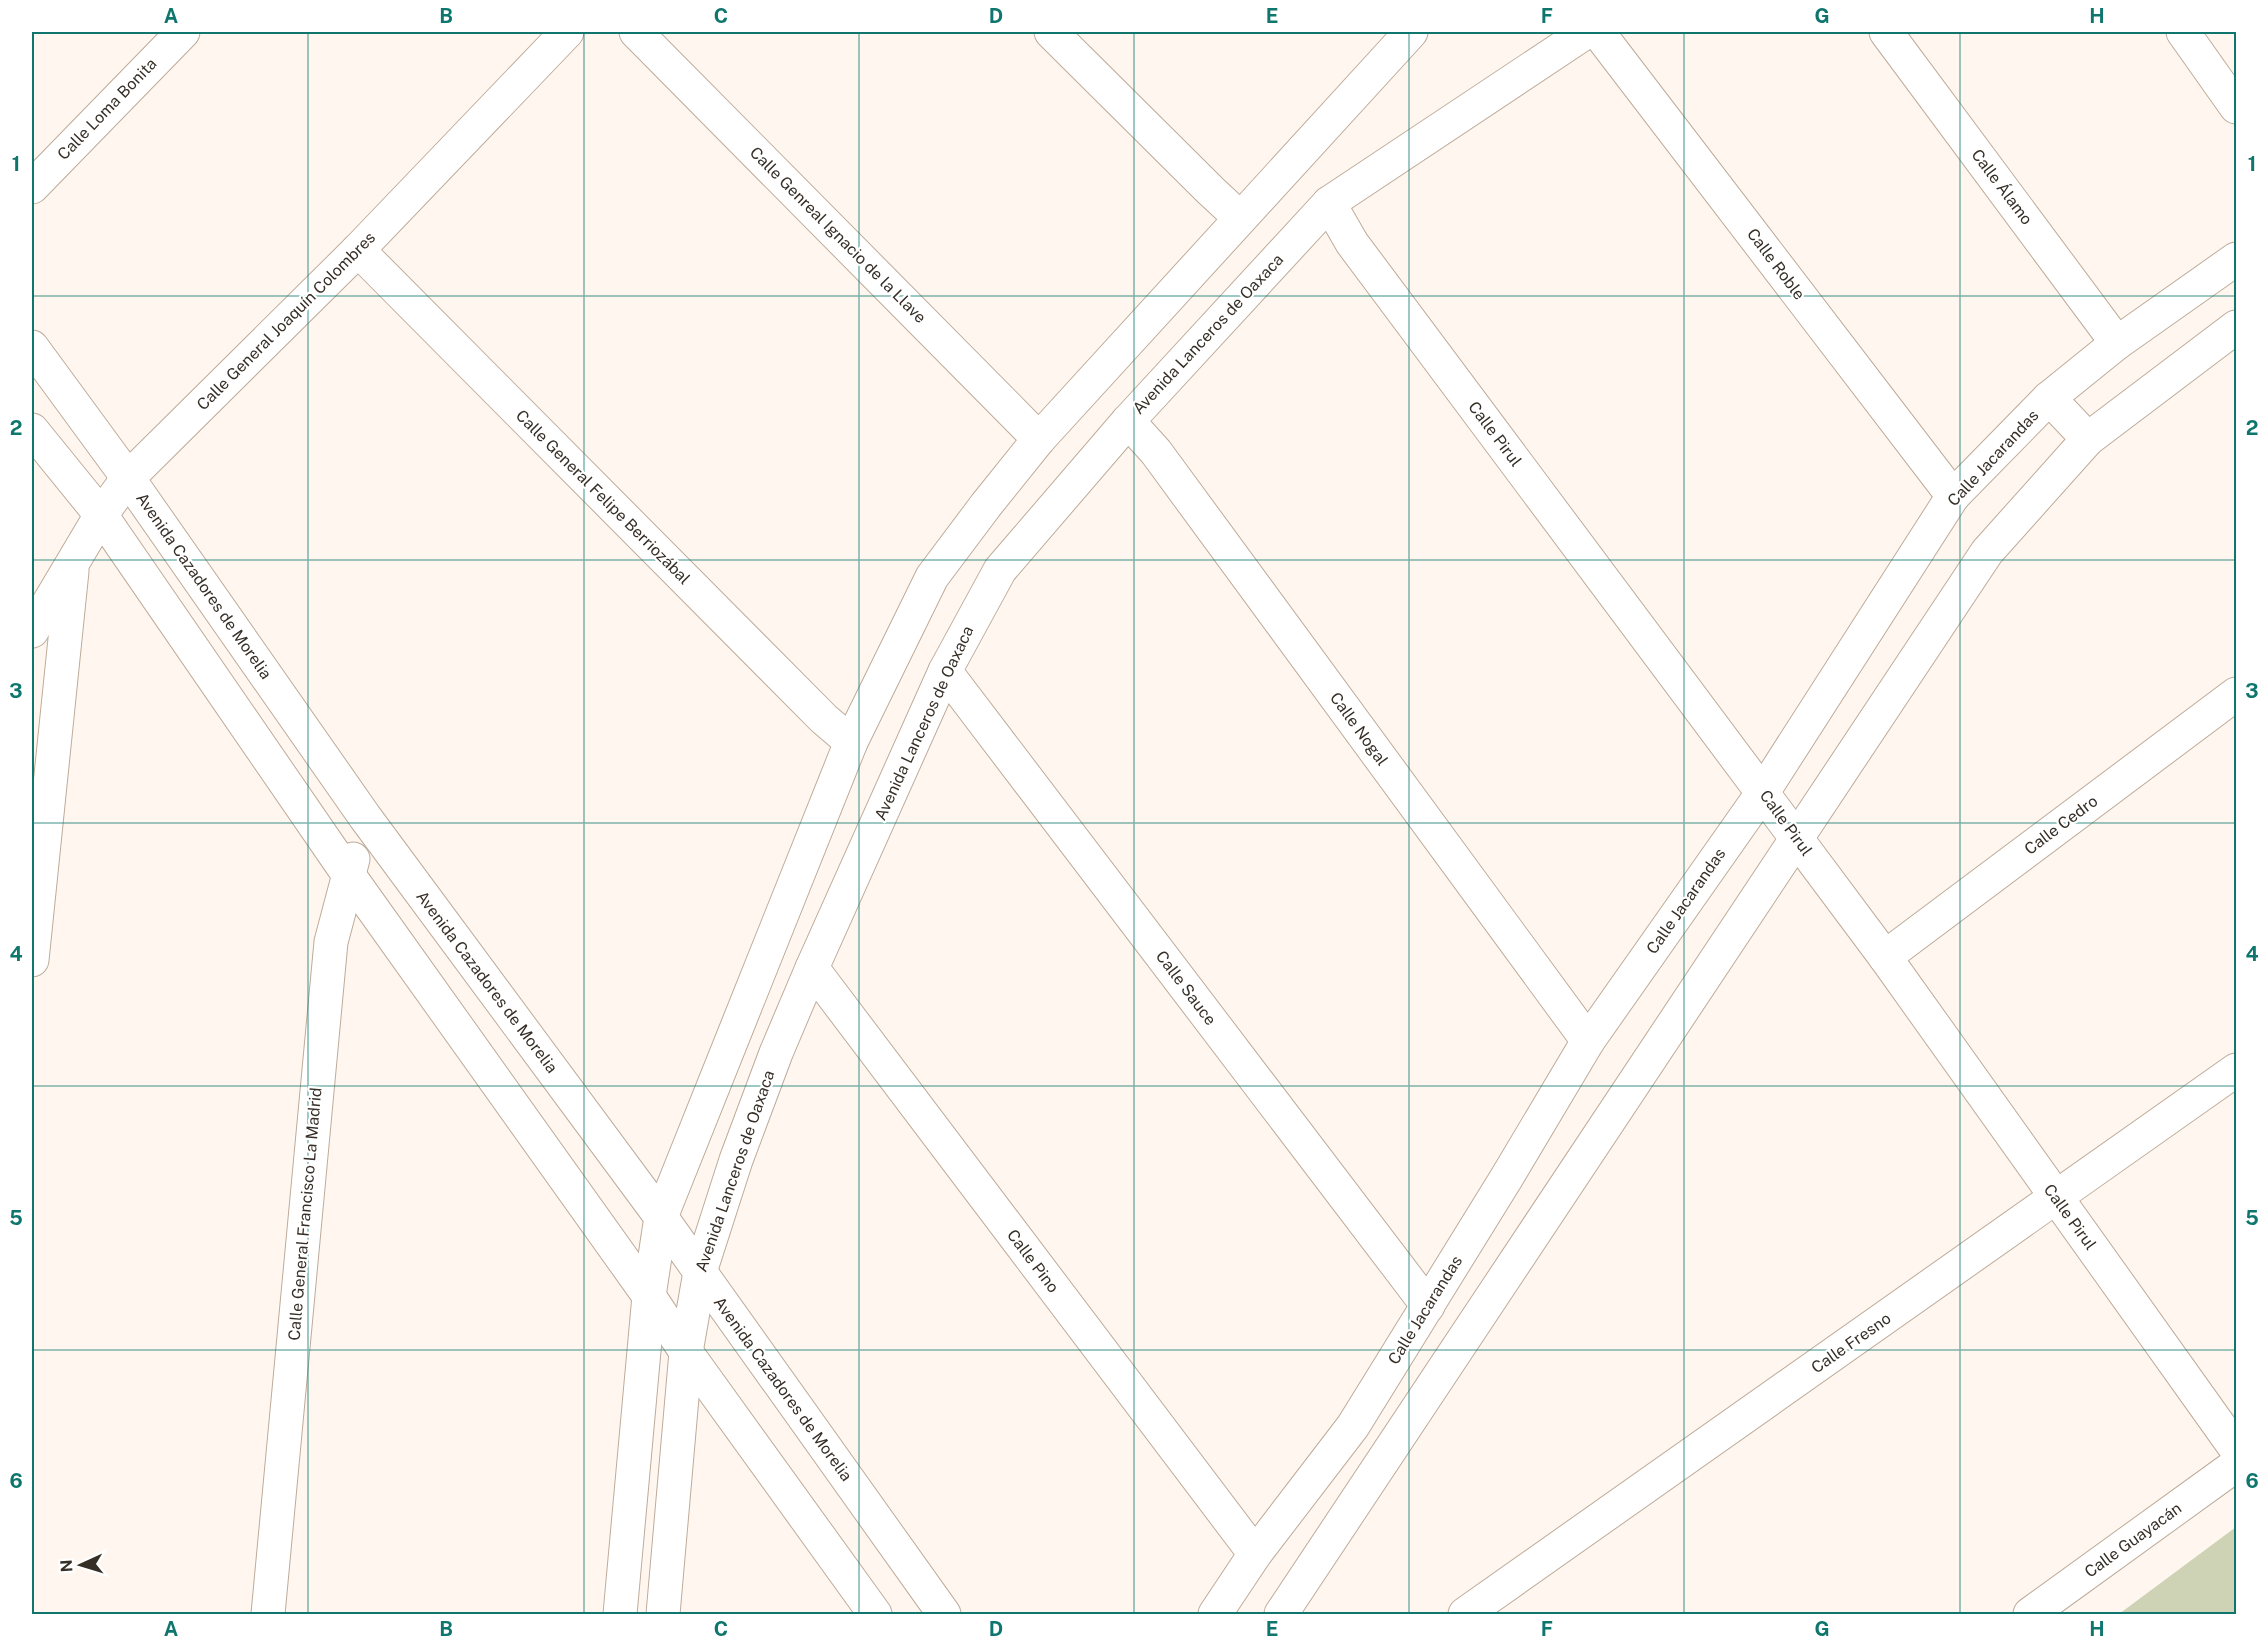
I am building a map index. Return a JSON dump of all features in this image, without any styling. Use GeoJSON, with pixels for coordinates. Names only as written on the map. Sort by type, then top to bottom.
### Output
{"type":"FeatureCollection","features":[{"type":"Feature","properties":{"kind":"street","name":"Calle Loma Bonita"},"geometry":{"type":"LineString","coordinates":[[32,187],[183,32]]}},
{"type":"Feature","properties":{"kind":"street","name":"Calle General Joaquín Colombres"},"geometry":{"type":"LineString","coordinates":[[32,631],[101,515],[128,478],[358,250],[567,32]]}},
{"type":"Feature","properties":{"kind":"street","name":"Calle Genreal Ignacio de la Llave"},"geometry":{"type":"LineString","coordinates":[[636,32],[1040,439]]}},
{"type":"Feature","properties":{"kind":"street"},"geometry":{"type":"LineString","coordinates":[[1051,32],[1240,218]]}},
{"type":"Feature","properties":{"kind":"street"},"geometry":{"type":"LineString","coordinates":[[620,1614],[649,1296],[661,1217],[851,742],[932,577],[986,505],[1040,439],[1411,32]]}},
{"type":"Feature","properties":{"kind":"street","name":"Avenida Lanceros de Oaxaca"},"geometry":{"type":"LineString","coordinates":[[663,1614],[686,1352],[700,1272],[748,1128],[776,1053],[812,968],[945,671],[1000,570],[1128,421],[1329,203],[1586,32]]}},
{"type":"Feature","properties":{"kind":"street","name":"Calle Roble"},"geometry":{"type":"LineString","coordinates":[[1598,32],[1953,496]]}},
{"type":"Feature","properties":{"kind":"street","name":"Calle Álamo"},"geometry":{"type":"LineString","coordinates":[[1886,32],[2117,343]]}},
{"type":"Feature","properties":{"kind":"street"},"geometry":{"type":"LineString","coordinates":[[2183,32],[2236,107]]}},
{"type":"Feature","properties":{"kind":"street","name":"Calle Pirul"},"geometry":{"type":"LineString","coordinates":[[1329,203],[1352,243],[1885,957],[2236,1449]]}},
{"type":"Feature","properties":{"kind":"street","name":"Calle General Felipe Berriozábal"},"geometry":{"type":"LineString","coordinates":[[358,250],[824,719],[851,742]]}},
{"type":"Feature","properties":{"kind":"street","name":"Calle Jacarandas"},"geometry":{"type":"LineString","coordinates":[[1215,1614],[1255,1554],[1353,1426],[1588,1041],[1763,792],[1953,496],[2049,398],[2117,343],[2236,259]]}},
{"type":"Feature","properties":{"kind":"street"},"geometry":{"type":"LineString","coordinates":[[1281,1614],[1987,552],[2088,439],[2236,327]]}},
{"type":"Feature","properties":{"kind":"street","name":"Avenida Cazadores de Morelia"},"geometry":{"type":"LineString","coordinates":[[32,347],[128,478],[365,817],[661,1217],[945,1614]]}},
{"type":"Feature","properties":{"kind":"street"},"geometry":{"type":"LineString","coordinates":[[2049,398],[2088,439]]}},
{"type":"Feature","properties":{"kind":"street","name":"Calle Nogal"},"geometry":{"type":"LineString","coordinates":[[1128,421],[1156,452],[1588,1041]]}},
{"type":"Feature","properties":{"kind":"street"},"geometry":{"type":"LineString","coordinates":[[32,430],[101,515],[348,874],[649,1296],[686,1352],[875,1614]]}},
{"type":"Feature","properties":{"kind":"street"},"geometry":{"type":"LineString","coordinates":[[32,960],[73,560]]}},
{"type":"Feature","properties":{"kind":"street","name":"Calle Sauce"},"geometry":{"type":"LineString","coordinates":[[945,671],[1428,1306]]}},
{"type":"Feature","properties":{"kind":"street","name":"Calle Cedro"},"geometry":{"type":"LineString","coordinates":[[1885,957],[2236,694]]}},
{"type":"Feature","properties":{"kind":"street","name":"Calle General Francisco La Madrid"},"geometry":{"type":"LineString","coordinates":[[268,1614],[331,942],[365,817]]}},
{"type":"Feature","properties":{"kind":"street","name":"Calle Pino"},"geometry":{"type":"LineString","coordinates":[[812,968],[1255,1554]]}},
{"type":"Feature","properties":{"kind":"street","name":"Calle Fresno"},"geometry":{"type":"LineString","coordinates":[[1465,1614],[2236,1070]]}},
{"type":"Feature","properties":{"kind":"street"},"geometry":{"type":"LineString","coordinates":[[1507,1177],[1547,1212]]}},
{"type":"Feature","properties":{"kind":"street"},"geometry":{"type":"LineString","coordinates":[[1353,1426],[1385,1457]]}},
{"type":"Feature","properties":{"kind":"street","name":"Calle Guayacán"},"geometry":{"type":"LineString","coordinates":[[2030,1614],[2236,1465]]}},
{"type":"Feature","properties":{"kind":"green space"},"geometry":{"type":"Polygon","coordinates":[[[2236,1527],[2236,1614],[2119,1614],[2236,1527]]]}}]}
